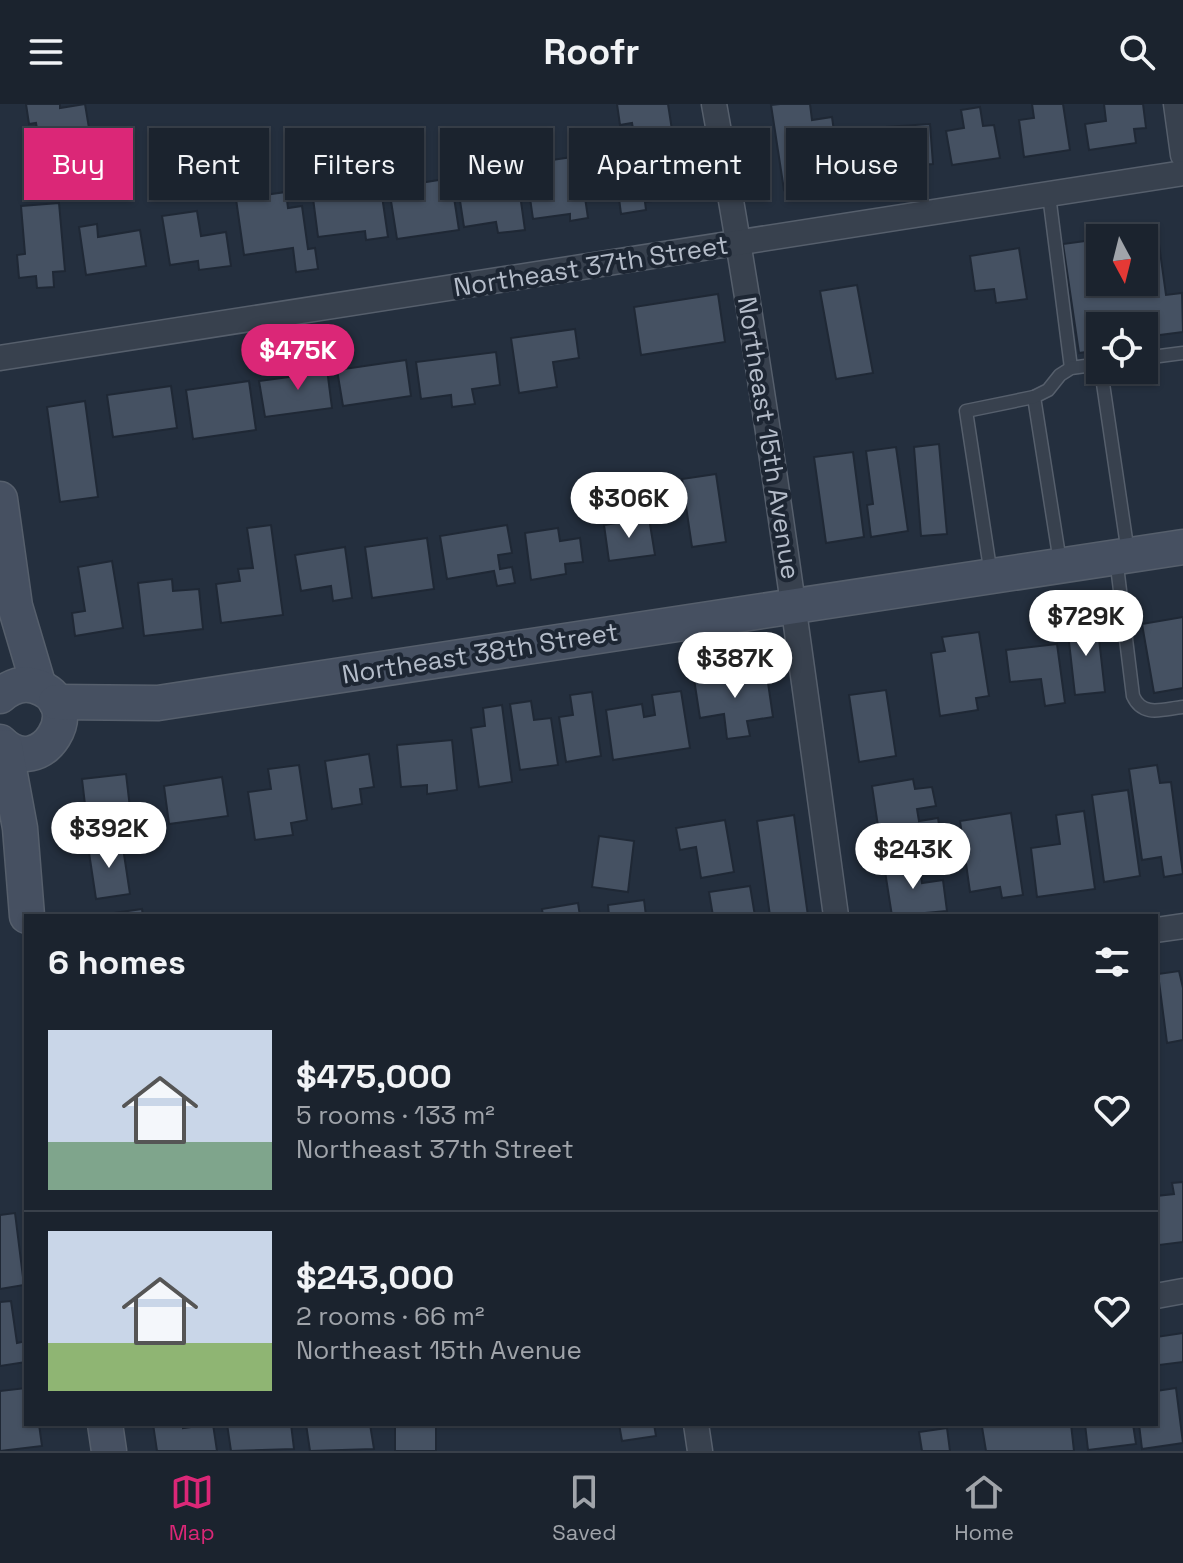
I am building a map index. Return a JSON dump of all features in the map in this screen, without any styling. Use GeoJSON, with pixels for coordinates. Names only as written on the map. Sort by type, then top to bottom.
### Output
{"type":"FeatureCollection","features":[{"type":"Feature","properties":{"kind":"street","name":"Northeast 15th Avenue"},"geometry":{"type":"LineString","coordinates":[[714,104],[739,242],[794,605],[836,914]]}},
{"type":"Feature","properties":{"kind":"street"},"geometry":{"type":"LineString","coordinates":[[1176,104],[1183,155]]}},
{"type":"Feature","properties":{"kind":"street","name":"Northeast 37th Street"},"geometry":{"type":"LineString","coordinates":[[0,358],[1183,173]]}},
{"type":"Feature","properties":{"kind":"street"},"geometry":{"type":"LineString","coordinates":[[0,499],[25,694],[60,725],[24,744],[20,828],[27,914]]}},
{"type":"Feature","properties":{"kind":"street","name":"Northeast 38th Street"},"geometry":{"type":"LineString","coordinates":[[24,744],[158,703],[1183,547]]}},
{"type":"Feature","properties":{"kind":"street","name":"Northeast 38th Street"},"geometry":{"type":"LineString","coordinates":[[25,694],[158,703]]}},
{"type":"Feature","properties":{"kind":"street"},"geometry":{"type":"LineString","coordinates":[[1158,930],[1183,926]]}},
{"type":"Feature","properties":{"kind":"street"},"geometry":{"type":"LineString","coordinates":[[1158,1296],[1183,1291]]}},
{"type":"Feature","properties":{"kind":"street"},"geometry":{"type":"LineString","coordinates":[[105,1426],[109,1451]]}},
{"type":"Feature","properties":{"kind":"street"},"geometry":{"type":"LineString","coordinates":[[696,1426],[700,1451]]}},
{"type":"Feature","properties":{"kind":"lane"},"geometry":{"type":"LineString","coordinates":[[1049,195],[1071,368]]}},
{"type":"Feature","properties":{"kind":"lane"},"geometry":{"type":"LineString","coordinates":[[1158,356],[1183,353]]}},
{"type":"Feature","properties":{"kind":"lane"},"geometry":{"type":"LineString","coordinates":[[991,576],[966,411],[1034,397],[1048,390],[1060,375],[1071,368],[1086,367]]}},
{"type":"Feature","properties":{"kind":"lane"},"geometry":{"type":"LineString","coordinates":[[1102,384],[1122,557],[1133,696],[1142,709],[1152,711],[1183,707]]}},
{"type":"Feature","properties":{"kind":"lane"},"geometry":{"type":"LineString","coordinates":[[1034,397],[1060,566]]}},
{"type":"Feature","properties":{"kind":"building"},"geometry":{"type":"Polygon","coordinates":[[[26,104],[60,104],[60,108],[85,104],[89,128],[37,128],[36,123],[29,124],[26,104]]]}},
{"type":"Feature","properties":{"kind":"building"},"geometry":{"type":"Polygon","coordinates":[[[617,104],[668,104],[672,128],[633,128],[632,123],[620,125],[617,104]]]}},
{"type":"Feature","properties":{"kind":"building"},"geometry":{"type":"Polygon","coordinates":[[[810,104],[812,120],[832,117],[834,128],[786,128],[786,190],[784,190],[771,105],[810,104]]]}},
{"type":"Feature","properties":{"kind":"building"},"geometry":{"type":"Polygon","coordinates":[[[1032,104],[1063,104],[1070,150],[1024,157],[1019,120],[1034,118],[1032,104]]]}},
{"type":"Feature","properties":{"kind":"building"},"geometry":{"type":"Polygon","coordinates":[[[1104,104],[1143,104],[1146,128],[1134,129],[1136,143],[1089,150],[1085,124],[1106,121],[1104,104]]]}},
{"type":"Feature","properties":{"kind":"building"},"geometry":{"type":"Polygon","coordinates":[[[980,107],[983,126],[994,125],[1000,158],[952,165],[946,131],[964,128],[961,110],[980,107]]]}},
{"type":"Feature","properties":{"kind":"building"},"geometry":{"type":"Polygon","coordinates":[[[930,124],[933,164],[927,164],[927,128],[871,128],[930,124]]]}},
{"type":"Feature","properties":{"kind":"building"},"geometry":{"type":"Polygon","coordinates":[[[569,157],[569,200],[585,200],[588,218],[570,221],[570,214],[533,219],[530,200],[553,200],[553,160],[569,157]]]}},
{"type":"Feature","properties":{"kind":"building"},"geometry":{"type":"Polygon","coordinates":[[[440,180],[440,200],[454,200],[459,230],[397,239],[391,201],[424,200],[424,182],[440,180]]]}},
{"type":"Feature","properties":{"kind":"building"},"geometry":{"type":"Polygon","coordinates":[[[285,192],[288,208],[302,206],[308,249],[315,248],[318,269],[296,272],[293,248],[244,255],[236,200],[269,200],[269,194],[285,192]]]}},
{"type":"Feature","properties":{"kind":"building"},"geometry":{"type":"Polygon","coordinates":[[[313,200],[383,200],[388,237],[366,240],[365,231],[318,237],[313,200]]]}},
{"type":"Feature","properties":{"kind":"building"},"geometry":{"type":"Polygon","coordinates":[[[460,200],[521,200],[525,230],[498,233],[496,222],[464,227],[460,200]]]}},
{"type":"Feature","properties":{"kind":"building"},"geometry":{"type":"Polygon","coordinates":[[[619,200],[659,200],[645,202],[646,210],[621,214],[619,200]]]}},
{"type":"Feature","properties":{"kind":"building"},"geometry":{"type":"Polygon","coordinates":[[[59,203],[65,271],[53,272],[54,287],[37,288],[36,276],[19,278],[17,255],[25,254],[21,206],[59,203]]]}},
{"type":"Feature","properties":{"kind":"building"},"geometry":{"type":"Polygon","coordinates":[[[197,211],[201,236],[226,232],[231,266],[199,270],[198,261],[170,265],[162,216],[197,211]]]}},
{"type":"Feature","properties":{"kind":"building"},"geometry":{"type":"Polygon","coordinates":[[[97,224],[98,237],[140,230],[146,266],[86,275],[79,227],[97,224]]]}},
{"type":"Feature","properties":{"kind":"building"},"geometry":{"type":"Polygon","coordinates":[[[1158,237],[1166,295],[1182,293],[1183,332],[1158,335],[1158,312],[1086,312],[1086,352],[1079,353],[1063,244],[1086,241],[1086,296],[1158,296],[1158,237]]]}},
{"type":"Feature","properties":{"kind":"building"},"geometry":{"type":"Polygon","coordinates":[[[1019,248],[1027,299],[996,303],[994,289],[975,291],[970,256],[1019,248]]]}},
{"type":"Feature","properties":{"kind":"building"},"geometry":{"type":"Polygon","coordinates":[[[857,285],[873,373],[836,379],[820,291],[857,285]]]}},
{"type":"Feature","properties":{"kind":"building"},"geometry":{"type":"Polygon","coordinates":[[[718,294],[725,342],[641,355],[634,307],[718,294]]]}},
{"type":"Feature","properties":{"kind":"building"},"geometry":{"type":"Polygon","coordinates":[[[575,329],[579,358],[553,362],[557,387],[519,393],[511,338],[575,329]]]}},
{"type":"Feature","properties":{"kind":"building"},"geometry":{"type":"Polygon","coordinates":[[[496,352],[500,385],[472,389],[475,404],[452,407],[451,395],[421,399],[416,362],[496,352]]]}},
{"type":"Feature","properties":{"kind":"building"},"geometry":{"type":"Polygon","coordinates":[[[406,360],[411,396],[343,406],[337,370],[406,360]]]}},
{"type":"Feature","properties":{"kind":"building"},"geometry":{"type":"Polygon","coordinates":[[[326,361],[332,408],[265,417],[259,381],[305,375],[304,364],[326,361]]]}},
{"type":"Feature","properties":{"kind":"building"},"geometry":{"type":"Polygon","coordinates":[[[249,381],[256,430],[193,439],[186,390],[249,381]]]}},
{"type":"Feature","properties":{"kind":"building"},"geometry":{"type":"Polygon","coordinates":[[[171,386],[177,428],[113,437],[107,395],[171,386]]]}},
{"type":"Feature","properties":{"kind":"building"},"geometry":{"type":"Polygon","coordinates":[[[85,401],[98,497],[60,502],[47,407],[85,401]]]}},
{"type":"Feature","properties":{"kind":"building"},"geometry":{"type":"Polygon","coordinates":[[[939,444],[947,534],[921,536],[914,447],[939,444]]]}},
{"type":"Feature","properties":{"kind":"building"},"geometry":{"type":"Polygon","coordinates":[[[896,447],[908,531],[871,537],[867,505],[873,504],[866,451],[896,447]]]}},
{"type":"Feature","properties":{"kind":"building"},"geometry":{"type":"Polygon","coordinates":[[[853,452],[864,537],[826,543],[814,457],[853,452]]]}},
{"type":"Feature","properties":{"kind":"building"},"geometry":{"type":"Polygon","coordinates":[[[716,474],[726,542],[692,547],[682,479],[716,474]]]}},
{"type":"Feature","properties":{"kind":"building"},"geometry":{"type":"Polygon","coordinates":[[[649,518],[655,555],[609,561],[604,525],[649,518]]]}},
{"type":"Feature","properties":{"kind":"building"},"geometry":{"type":"Polygon","coordinates":[[[271,525],[283,615],[221,623],[216,584],[240,581],[238,569],[253,568],[247,528],[271,525]]]}},
{"type":"Feature","properties":{"kind":"building"},"geometry":{"type":"Polygon","coordinates":[[[507,525],[512,553],[498,555],[500,569],[512,567],[515,583],[497,586],[494,571],[447,579],[440,536],[507,525]]]}},
{"type":"Feature","properties":{"kind":"building"},"geometry":{"type":"Polygon","coordinates":[[[558,528],[560,541],[580,538],[583,562],[565,564],[566,574],[531,580],[525,533],[558,528]]]}},
{"type":"Feature","properties":{"kind":"building"},"geometry":{"type":"Polygon","coordinates":[[[427,538],[434,589],[372,598],[365,547],[427,538]]]}},
{"type":"Feature","properties":{"kind":"building"},"geometry":{"type":"Polygon","coordinates":[[[345,547],[352,598],[333,601],[331,586],[301,591],[295,555],[345,547]]]}},
{"type":"Feature","properties":{"kind":"building"},"geometry":{"type":"Polygon","coordinates":[[[112,561],[123,628],[75,636],[72,613],[85,611],[78,567],[112,561]]]}},
{"type":"Feature","properties":{"kind":"building"},"geometry":{"type":"Polygon","coordinates":[[[172,579],[173,591],[199,589],[203,629],[144,636],[138,583],[172,579]]]}},
{"type":"Feature","properties":{"kind":"building"},"geometry":{"type":"Polygon","coordinates":[[[1183,617],[1183,688],[1154,693],[1142,624],[1183,617]]]}},
{"type":"Feature","properties":{"kind":"building"},"geometry":{"type":"Polygon","coordinates":[[[1097,621],[1105,692],[1075,695],[1067,624],[1097,621]]]}},
{"type":"Feature","properties":{"kind":"building"},"geometry":{"type":"Polygon","coordinates":[[[979,632],[989,696],[976,698],[978,710],[940,716],[931,653],[945,651],[942,637],[979,632]]]}},
{"type":"Feature","properties":{"kind":"building"},"geometry":{"type":"Polygon","coordinates":[[[1057,644],[1065,703],[1045,706],[1041,679],[1010,682],[1006,650],[1057,644]]]}},
{"type":"Feature","properties":{"kind":"building"},"geometry":{"type":"Polygon","coordinates":[[[766,669],[773,717],[747,721],[750,736],[727,739],[724,714],[700,718],[694,679],[766,669]]]}},
{"type":"Feature","properties":{"kind":"building"},"geometry":{"type":"Polygon","coordinates":[[[886,690],[896,756],[859,762],[849,695],[886,690]]]}},
{"type":"Feature","properties":{"kind":"building"},"geometry":{"type":"Polygon","coordinates":[[[681,691],[690,748],[613,760],[606,710],[642,704],[644,717],[655,715],[652,695],[681,691]]]}},
{"type":"Feature","properties":{"kind":"building"},"geometry":{"type":"Polygon","coordinates":[[[592,692],[601,756],[566,762],[559,717],[573,715],[570,695],[592,692]]]}},
{"type":"Feature","properties":{"kind":"building"},"geometry":{"type":"Polygon","coordinates":[[[531,701],[534,720],[551,718],[558,765],[520,770],[510,704],[531,701]]]}},
{"type":"Feature","properties":{"kind":"building"},"geometry":{"type":"Polygon","coordinates":[[[502,705],[512,782],[479,787],[471,728],[485,726],[483,708],[502,705]]]}},
{"type":"Feature","properties":{"kind":"building"},"geometry":{"type":"Polygon","coordinates":[[[452,740],[457,790],[427,794],[427,785],[401,787],[397,745],[452,740]]]}},
{"type":"Feature","properties":{"kind":"building"},"geometry":{"type":"Polygon","coordinates":[[[369,754],[374,787],[360,789],[362,804],[332,809],[325,761],[369,754]]]}},
{"type":"Feature","properties":{"kind":"building"},"geometry":{"type":"Polygon","coordinates":[[[299,765],[307,820],[291,823],[293,835],[255,840],[248,792],[271,789],[268,769],[299,765]]]}},
{"type":"Feature","properties":{"kind":"building"},"geometry":{"type":"Polygon","coordinates":[[[1157,765],[1160,783],[1171,782],[1183,874],[1164,877],[1161,857],[1142,860],[1129,769],[1157,765]]]}},
{"type":"Feature","properties":{"kind":"building"},"geometry":{"type":"Polygon","coordinates":[[[126,774],[130,808],[117,810],[118,826],[88,830],[82,779],[126,774]]]}},
{"type":"Feature","properties":{"kind":"building"},"geometry":{"type":"Polygon","coordinates":[[[222,777],[228,816],[169,824],[164,786],[222,777]]]}},
{"type":"Feature","properties":{"kind":"building"},"geometry":{"type":"Polygon","coordinates":[[[913,779],[915,789],[932,787],[936,806],[917,809],[919,821],[938,818],[942,844],[882,853],[872,786],[913,779]]]}},
{"type":"Feature","properties":{"kind":"building"},"geometry":{"type":"Polygon","coordinates":[[[1128,790],[1140,876],[1104,882],[1092,795],[1128,790]]]}},
{"type":"Feature","properties":{"kind":"building"},"geometry":{"type":"Polygon","coordinates":[[[1084,811],[1095,889],[1037,897],[1031,848],[1060,844],[1056,815],[1084,811]]]}},
{"type":"Feature","properties":{"kind":"building"},"geometry":{"type":"Polygon","coordinates":[[[1011,813],[1023,895],[1002,898],[1000,887],[970,892],[960,821],[1011,813]]]}},
{"type":"Feature","properties":{"kind":"building"},"geometry":{"type":"Polygon","coordinates":[[[794,815],[808,914],[770,914],[757,821],[794,815]]]}},
{"type":"Feature","properties":{"kind":"building"},"geometry":{"type":"Polygon","coordinates":[[[725,820],[734,872],[701,878],[696,847],[680,850],[676,828],[725,820]]]}},
{"type":"Feature","properties":{"kind":"building"},"geometry":{"type":"Polygon","coordinates":[[[599,836],[634,841],[628,892],[592,887],[599,836]]]}},
{"type":"Feature","properties":{"kind":"building"},"geometry":{"type":"Polygon","coordinates":[[[122,841],[130,894],[96,899],[88,846],[122,841]]]}},
{"type":"Feature","properties":{"kind":"building"},"geometry":{"type":"Polygon","coordinates":[[[919,860],[922,883],[943,880],[947,911],[892,914],[884,865],[919,860]]]}},
{"type":"Feature","properties":{"kind":"building"},"geometry":{"type":"Polygon","coordinates":[[[750,886],[755,914],[713,914],[709,892],[750,886]]]}},
{"type":"Feature","properties":{"kind":"building"},"geometry":{"type":"Polygon","coordinates":[[[644,900],[646,914],[609,914],[608,905],[644,900]]]}},
{"type":"Feature","properties":{"kind":"building"},"geometry":{"type":"Polygon","coordinates":[[[578,903],[580,914],[543,914],[542,909],[578,903]]]}},
{"type":"Feature","properties":{"kind":"building"},"geometry":{"type":"Polygon","coordinates":[[[142,909],[143,914],[107,914],[142,909]]]}},
{"type":"Feature","properties":{"kind":"building"},"geometry":{"type":"Polygon","coordinates":[[[1179,971],[1183,988],[1183,1040],[1167,1043],[1158,974],[1179,971]]]}},
{"type":"Feature","properties":{"kind":"building"},"geometry":{"type":"Polygon","coordinates":[[[1183,1182],[1183,1242],[1159,1245],[1158,1196],[1174,1194],[1172,1183],[1183,1182]]]}},
{"type":"Feature","properties":{"kind":"building"},"geometry":{"type":"Polygon","coordinates":[[[15,1213],[24,1285],[0,1289],[0,1215],[15,1213]]]}},
{"type":"Feature","properties":{"kind":"building"},"geometry":{"type":"Polygon","coordinates":[[[11,1301],[17,1343],[24,1341],[24,1362],[0,1366],[0,1302],[11,1301]]]}},
{"type":"Feature","properties":{"kind":"building"},"geometry":{"type":"Polygon","coordinates":[[[1183,1333],[1183,1362],[1159,1365],[1158,1337],[1183,1333]]]}},
{"type":"Feature","properties":{"kind":"building"},"geometry":{"type":"Polygon","coordinates":[[[24,1388],[24,1426],[39,1426],[42,1446],[0,1451],[0,1391],[24,1388]]]}},
{"type":"Feature","properties":{"kind":"building"},"geometry":{"type":"Polygon","coordinates":[[[1176,1388],[1183,1443],[1142,1449],[1139,1426],[1158,1426],[1158,1391],[1176,1388]]]}},
{"type":"Feature","properties":{"kind":"building"},"geometry":{"type":"Polygon","coordinates":[[[153,1426],[213,1426],[217,1451],[157,1451],[153,1426]]]}},
{"type":"Feature","properties":{"kind":"building"},"geometry":{"type":"Polygon","coordinates":[[[227,1426],[291,1426],[294,1449],[231,1451],[227,1426]]]}},
{"type":"Feature","properties":{"kind":"building"},"geometry":{"type":"Polygon","coordinates":[[[306,1426],[370,1426],[374,1449],[310,1451],[306,1426]]]}},
{"type":"Feature","properties":{"kind":"building"},"geometry":{"type":"Polygon","coordinates":[[[395,1426],[436,1426],[436,1451],[395,1451],[395,1426]]]}},
{"type":"Feature","properties":{"kind":"building"},"geometry":{"type":"Polygon","coordinates":[[[619,1426],[654,1426],[656,1436],[622,1441],[619,1426]]]}},
{"type":"Feature","properties":{"kind":"building"},"geometry":{"type":"Polygon","coordinates":[[[1071,1426],[1074,1451],[986,1451],[982,1427],[1071,1426]]]}},
{"type":"Feature","properties":{"kind":"building"},"geometry":{"type":"Polygon","coordinates":[[[1085,1426],[1133,1426],[1136,1444],[1088,1450],[1085,1426]]]}},
{"type":"Feature","properties":{"kind":"building"},"geometry":{"type":"Polygon","coordinates":[[[947,1428],[950,1451],[922,1451],[919,1432],[947,1428]]]}}]}
